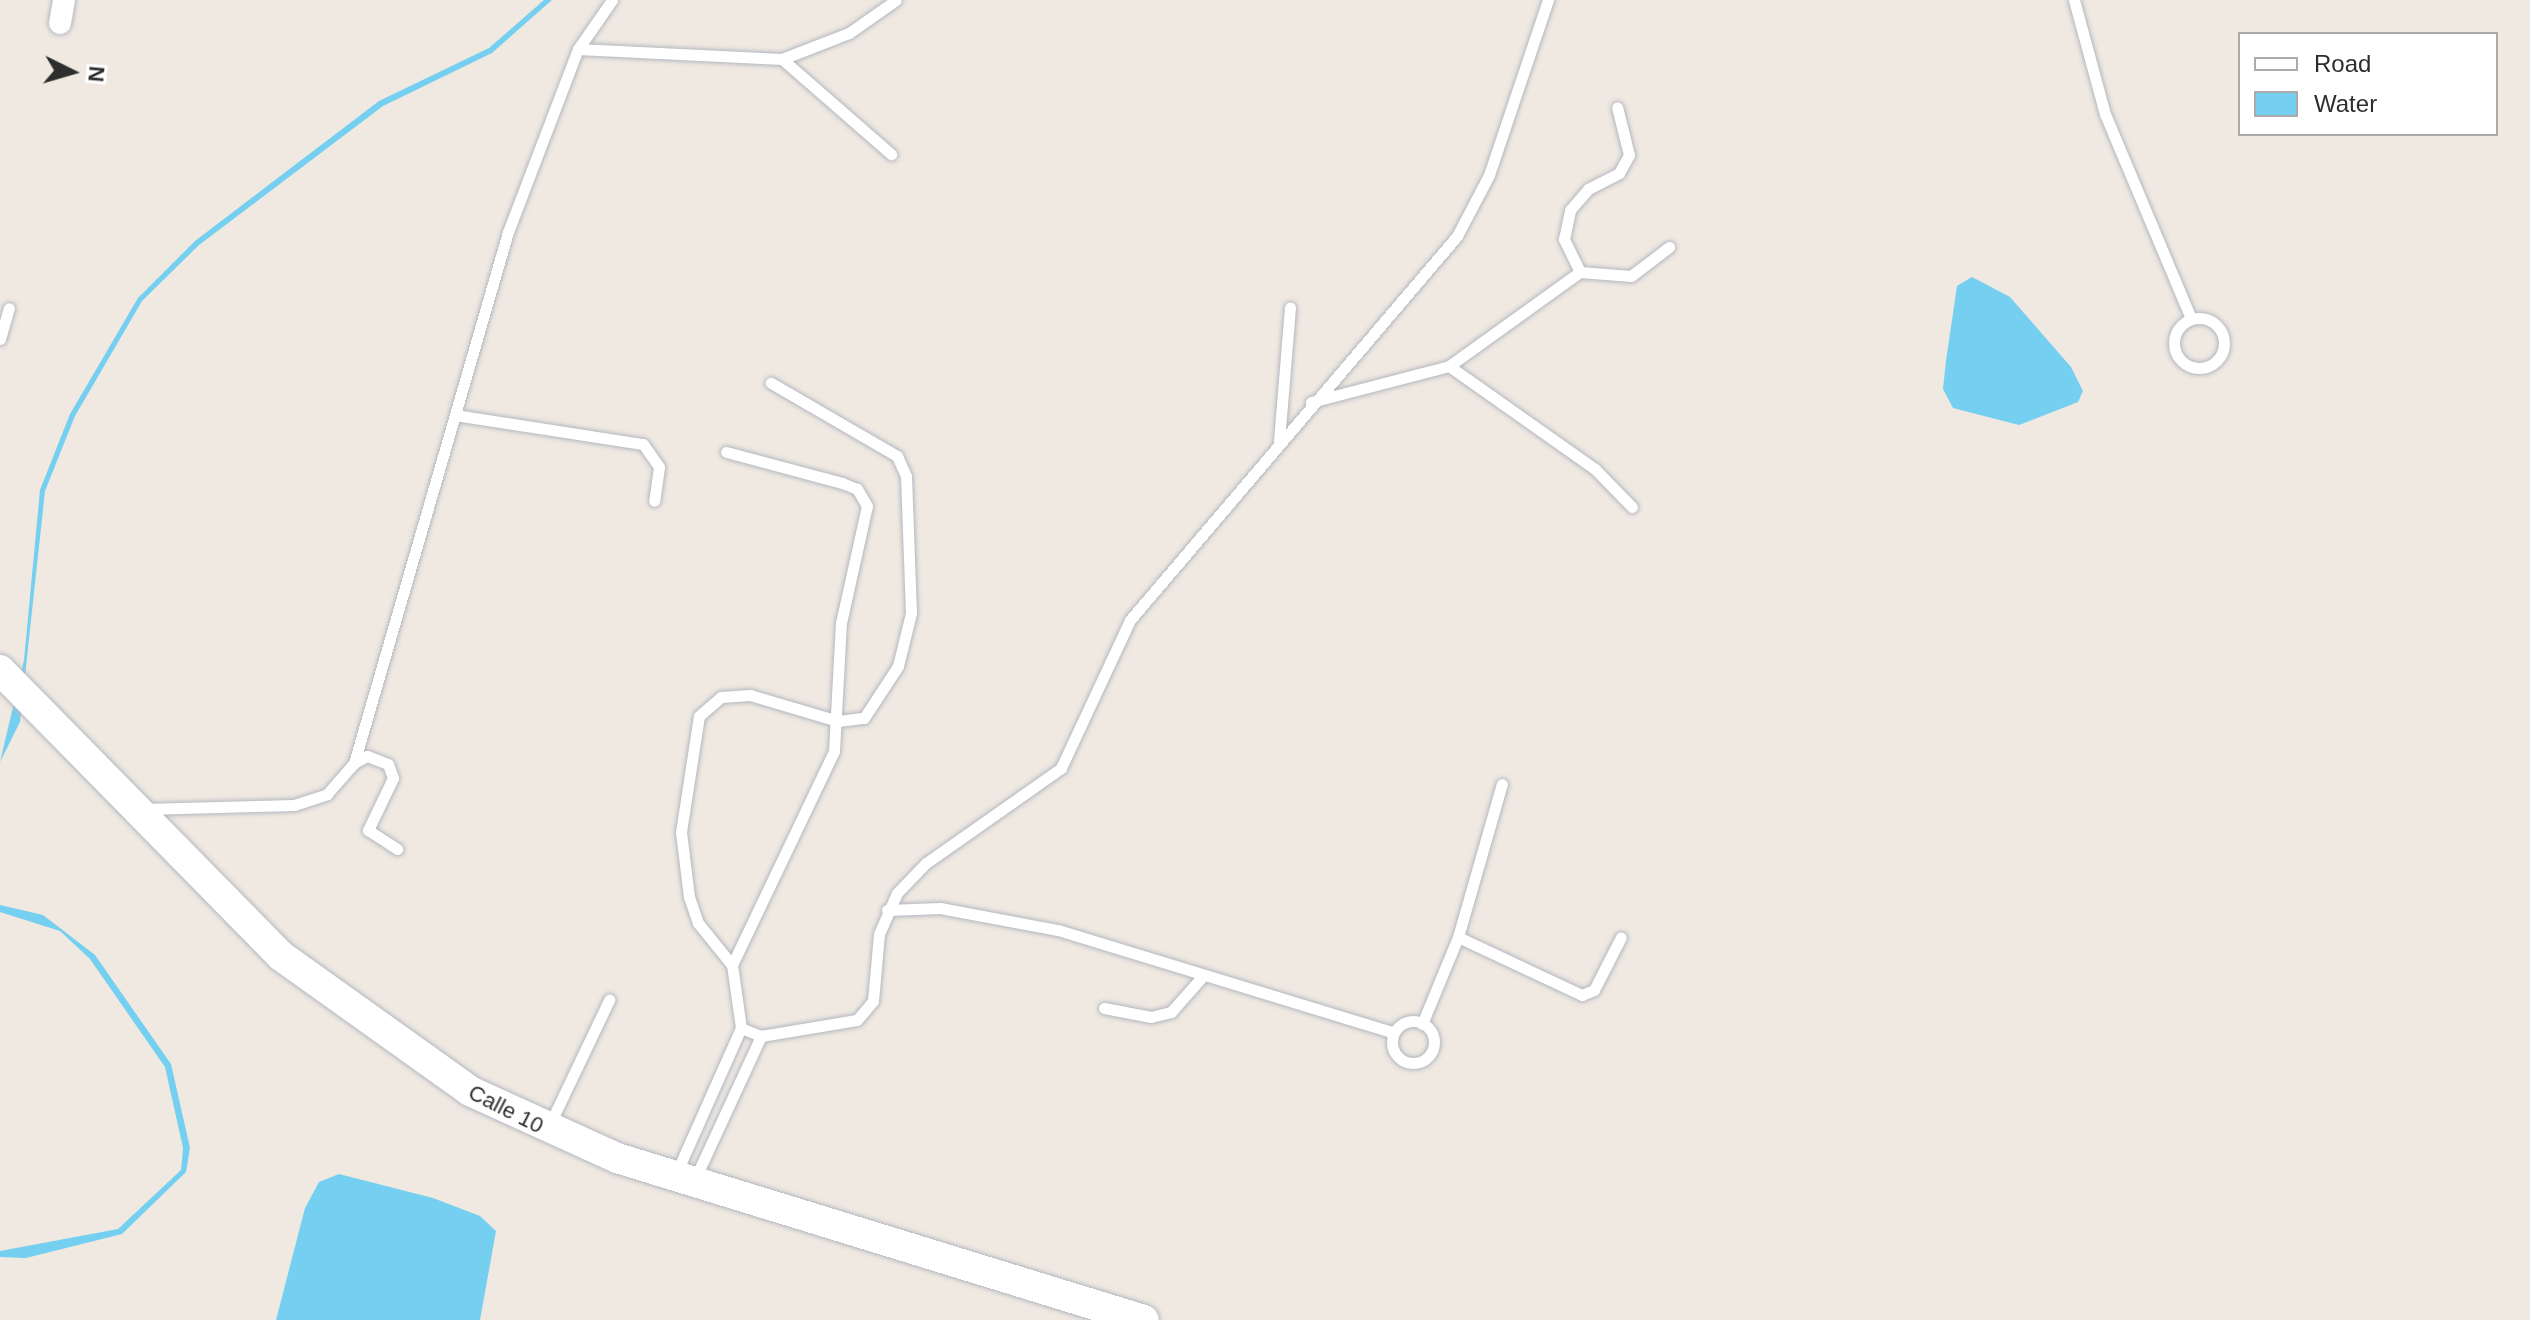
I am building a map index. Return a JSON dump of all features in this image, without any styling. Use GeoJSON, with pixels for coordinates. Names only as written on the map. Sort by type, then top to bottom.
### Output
{"type":"FeatureCollection","features":[{"type":"Feature","properties":{"kind":"main road","name":"Calle 10"},"geometry":{"type":"LineString","coordinates":[[6,677],[281,956],[419,1059],[547,1130],[684,1180],[1144,1320]]}},
{"type":"Feature","properties":{"kind":"street"},"geometry":{"type":"LineString","coordinates":[[60,23],[64,0]]}},
{"type":"Feature","properties":{"kind":"lane"},"geometry":{"type":"LineString","coordinates":[[354,763],[508,232],[578,49],[612,0]]}},
{"type":"Feature","properties":{"kind":"lane"},"geometry":{"type":"LineString","coordinates":[[578,49],[782,59],[849,33],[896,0]]}},
{"type":"Feature","properties":{"kind":"lane"},"geometry":{"type":"LineString","coordinates":[[741,1028],[761,1036],[846,1024],[867,1011],[887,910],[926,863],[1061,768],[1130,620],[1311,402],[1457,236],[1489,175],[1548,0]]}},
{"type":"Feature","properties":{"kind":"lane"},"geometry":{"type":"LineString","coordinates":[[2074,0],[2105,114],[2191,319]]}},
{"type":"Feature","properties":{"kind":"lane"},"geometry":{"type":"LineString","coordinates":[[782,59],[891,154]]}},
{"type":"Feature","properties":{"kind":"lane"},"geometry":{"type":"LineString","coordinates":[[1580,272],[1564,239],[1570,210],[1588,189],[1619,173],[1629,155],[1617,107]]}},
{"type":"Feature","properties":{"kind":"lane"},"geometry":{"type":"LineString","coordinates":[[1311,402],[1449,366],[1580,272],[1631,276],[1669,247]]}},
{"type":"Feature","properties":{"kind":"lane"},"geometry":{"type":"LineString","coordinates":[[1279,441],[1290,307]]}},
{"type":"Feature","properties":{"kind":"lane"},"geometry":{"type":"LineString","coordinates":[[0,339],[9,308]]}},
{"type":"Feature","properties":{"kind":"lane"},"geometry":{"type":"LineString","coordinates":[[2191,319],[2208,320],[2220,331],[2220,356],[2207,367],[2190,366],[2177,355],[2177,330],[2191,319]]}},
{"type":"Feature","properties":{"kind":"lane"},"geometry":{"type":"LineString","coordinates":[[1449,366],[1595,469],[1632,507]]}},
{"type":"Feature","properties":{"kind":"lane"},"geometry":{"type":"LineString","coordinates":[[684,1180],[741,1028],[732,965],[698,923],[689,897],[681,832],[699,716],[721,697],[750,695],[838,721],[864,718],[898,666],[911,613],[906,476],[883,442],[771,383]]}},
{"type":"Feature","properties":{"kind":"lane"},"geometry":{"type":"LineString","coordinates":[[455,415],[643,444],[659,467],[654,501]]}},
{"type":"Feature","properties":{"kind":"lane"},"geometry":{"type":"LineString","coordinates":[[726,452],[842,483],[857,489],[867,506],[841,623],[838,721],[823,781],[732,965]]}},
{"type":"Feature","properties":{"kind":"lane"},"geometry":{"type":"LineString","coordinates":[[137,809],[294,805],[327,794],[354,763],[367,756],[388,764],[393,778],[368,830],[397,849]]}},
{"type":"Feature","properties":{"kind":"lane"},"geometry":{"type":"LineString","coordinates":[[1394,1033],[1395,1054],[1419,1062],[1433,1047],[1422,1024],[1458,937],[1502,784]]}},
{"type":"Feature","properties":{"kind":"lane"},"geometry":{"type":"LineString","coordinates":[[887,910],[1000,916],[1394,1033]]}},
{"type":"Feature","properties":{"kind":"lane"},"geometry":{"type":"LineString","coordinates":[[1458,937],[1570,995],[1594,990],[1621,937]]}},
{"type":"Feature","properties":{"kind":"lane"},"geometry":{"type":"LineString","coordinates":[[1104,1008],[1151,1017],[1171,1012],[1202,977]]}},
{"type":"Feature","properties":{"kind":"lane"},"geometry":{"type":"LineString","coordinates":[[547,1130],[609,1000]]}},
{"type":"Feature","properties":{"kind":"lane"},"geometry":{"type":"LineString","coordinates":[[1394,1033],[1409,1021],[1422,1024]]}},
{"type":"Feature","properties":{"kind":"lane"},"geometry":{"type":"LineString","coordinates":[[684,1180],[761,1036]]}},
{"type":"Feature","properties":{"kind":"water"},"geometry":{"type":"Polygon","coordinates":[[[544,0],[552,0],[492,53],[383,106],[199,245],[142,301],[75,416],[45,491],[20,722],[0,762],[24,660],[40,490],[70,414],[138,298],[195,241],[379,101],[489,48],[544,0]]]}},
{"type":"Feature","properties":{"kind":"water"},"geometry":{"type":"Polygon","coordinates":[[[1972,277],[2010,297],[2071,367],[2083,391],[2078,402],[2019,425],[1953,408],[1943,389],[1946,361],[1957,286],[1972,277]]]}},
{"type":"Feature","properties":{"kind":"water"},"geometry":{"type":"Polygon","coordinates":[[[0,905],[43,915],[95,955],[171,1064],[190,1148],[186,1172],[122,1234],[26,1258],[0,1257],[0,1251],[118,1229],[181,1170],[183,1148],[165,1067],[90,959],[60,931],[0,912],[0,905]]]}},
{"type":"Feature","properties":{"kind":"water"},"geometry":{"type":"Polygon","coordinates":[[[339,1174],[433,1198],[480,1216],[496,1231],[480,1320],[276,1320],[305,1208],[319,1182],[339,1174]]]}}]}
